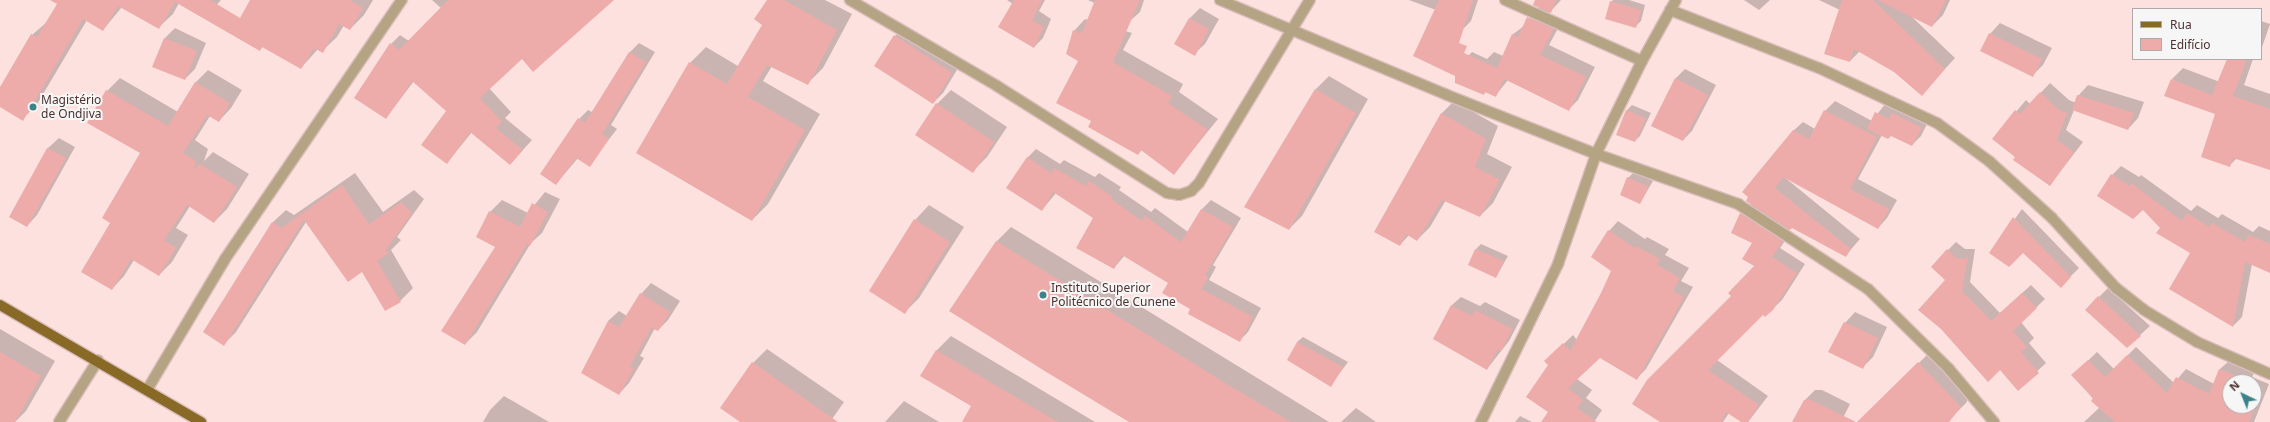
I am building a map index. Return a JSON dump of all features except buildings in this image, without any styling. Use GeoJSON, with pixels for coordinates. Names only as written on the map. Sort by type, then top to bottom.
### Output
{"type":"FeatureCollection","features":[{"type":"Feature","properties":{"kind":"main road"},"geometry":{"type":"LineString","coordinates":[[0,305],[98,360],[201,422]]}},
{"type":"Feature","properties":{"kind":"street"},"geometry":{"type":"LineString","coordinates":[[147,390],[225,259],[402,0]]}},
{"type":"Feature","properties":{"kind":"street"},"geometry":{"type":"LineString","coordinates":[[850,0],[996,86],[1167,193],[1179,195],[1191,191],[1199,183],[1291,28],[1310,0]]}},
{"type":"Feature","properties":{"kind":"street"},"geometry":{"type":"LineString","coordinates":[[1220,0],[1291,28],[1447,95],[1596,154],[1738,204],[1868,289],[1949,369],[1994,422]]}},
{"type":"Feature","properties":{"kind":"street"},"geometry":{"type":"LineString","coordinates":[[1505,0],[1642,61]]}},
{"type":"Feature","properties":{"kind":"street"},"geometry":{"type":"LineString","coordinates":[[1481,422],[1558,264],[1596,154],[1642,61],[1676,0]]}},
{"type":"Feature","properties":{"kind":"street"},"geometry":{"type":"LineString","coordinates":[[1670,10],[1819,68],[1937,123],[1989,161],[2052,218],[2116,288],[2144,310],[2197,342],[2270,374]]}},
{"type":"Feature","properties":{"kind":"street"},"geometry":{"type":"LineString","coordinates":[[59,422],[98,360]]}},
{"type":"Feature","properties":{"kind":"place","name":"Magistério de Ondjiva"},"geometry":{"type":"Point","coordinates":[33,107]}},
{"type":"Feature","properties":{"kind":"place","name":"Instituto Superior Politécnico de Cunene"},"geometry":{"type":"Point","coordinates":[1043,295]}}]}
